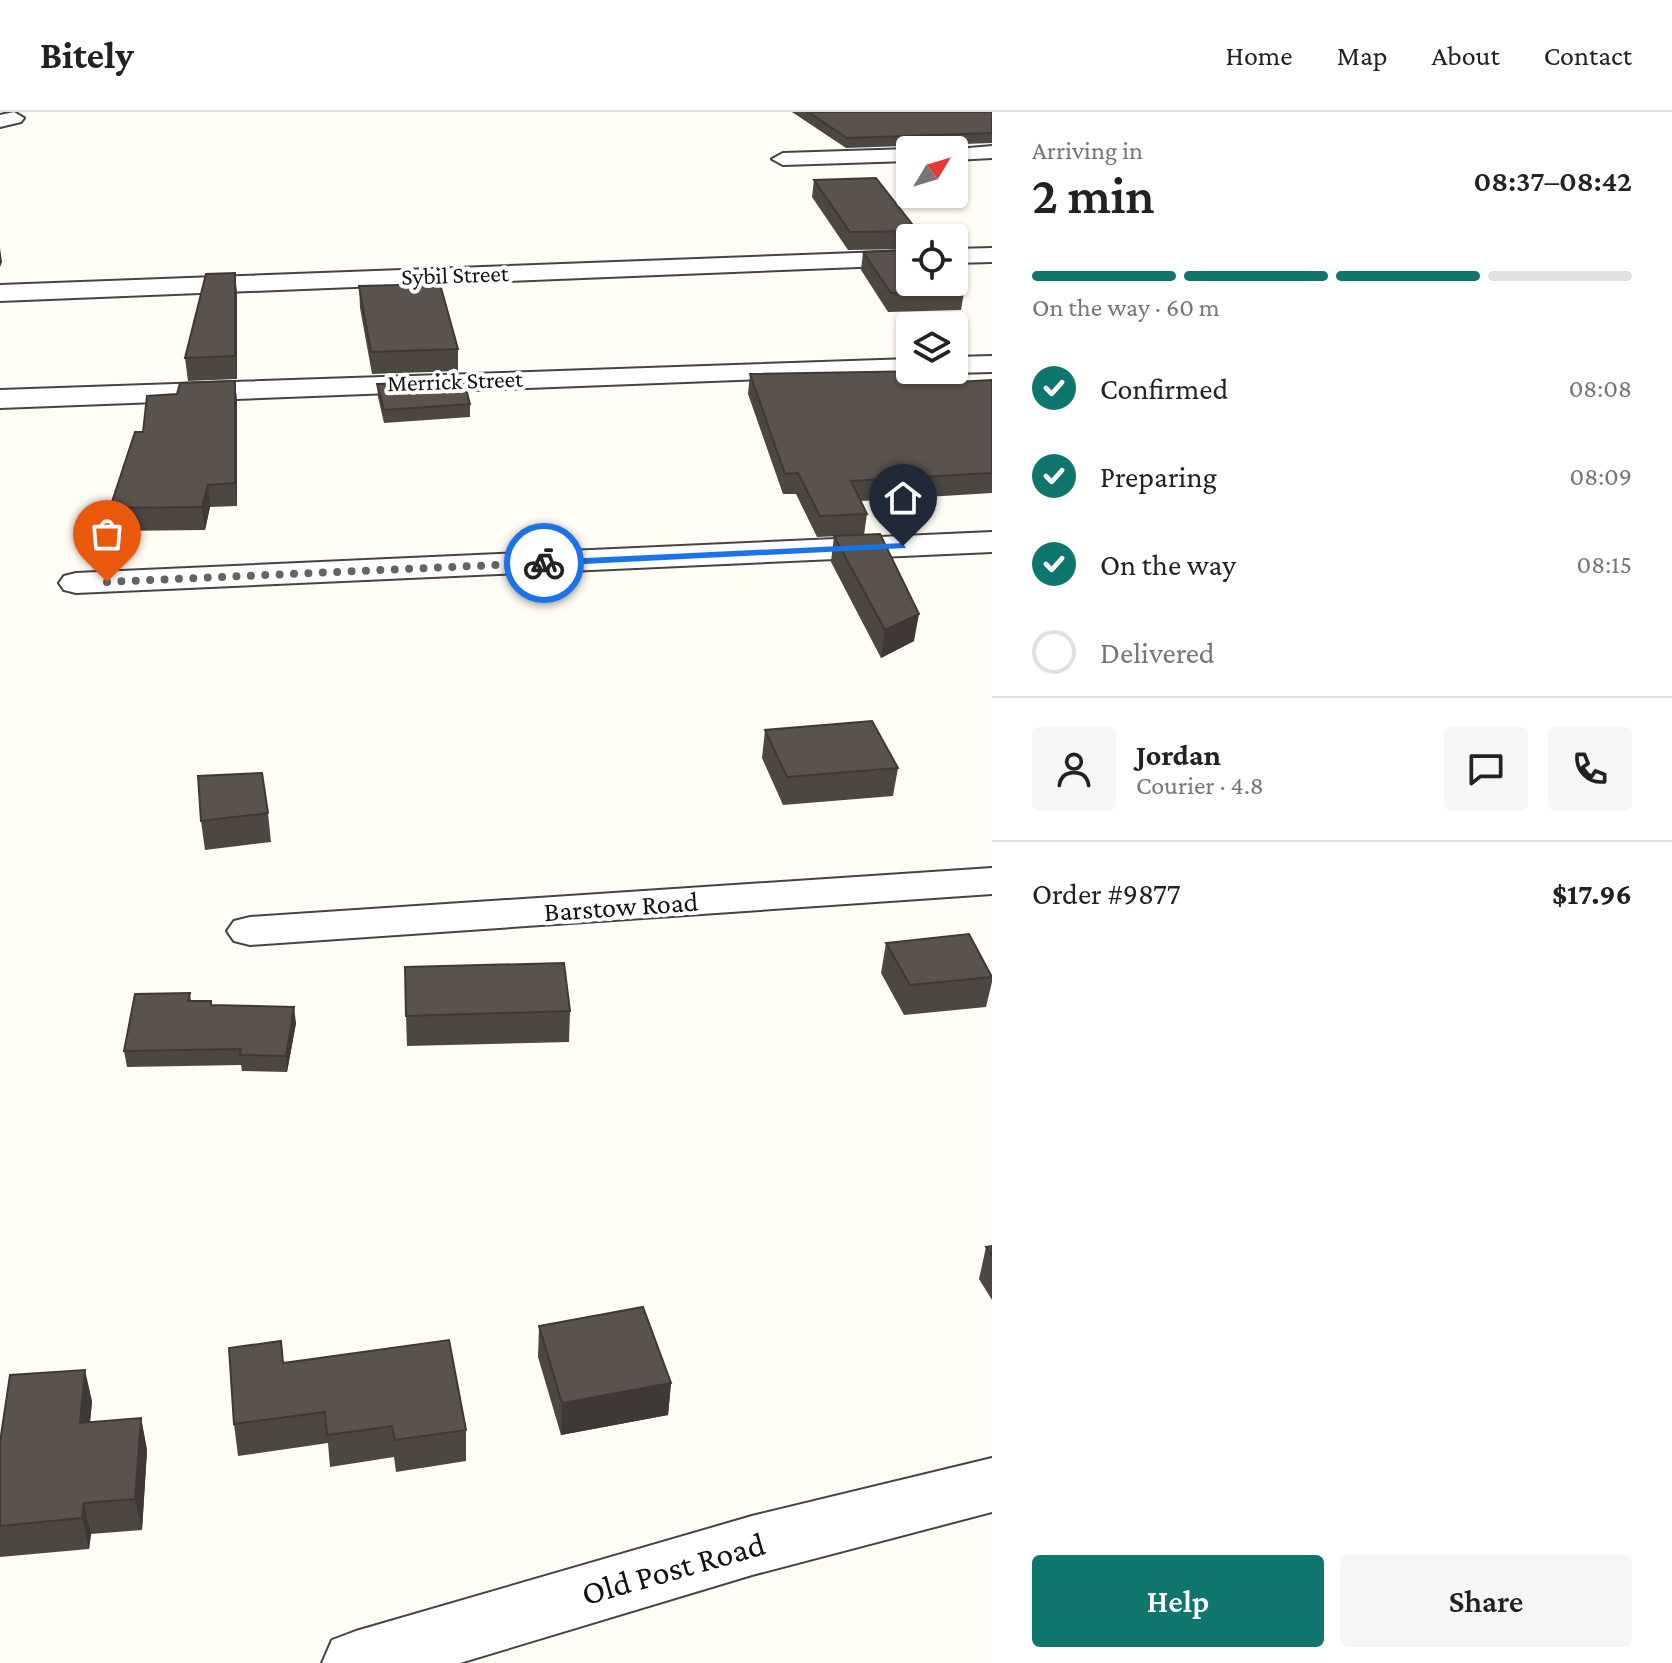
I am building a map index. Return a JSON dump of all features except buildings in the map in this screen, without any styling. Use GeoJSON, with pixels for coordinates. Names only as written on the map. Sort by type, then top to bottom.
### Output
{"type":"FeatureCollection","features":[{"type":"Feature","properties":{"kind":"street"},"geometry":{"type":"LineString","coordinates":[[968,153],[992,152]]}},
{"type":"Feature","properties":{"kind":"street"},"geometry":{"type":"LineString","coordinates":[[783,159],[896,155]]}},
{"type":"Feature","properties":{"kind":"street"},"geometry":{"type":"LineString","coordinates":[[968,256],[992,255]]}},
{"type":"Feature","properties":{"kind":"street","name":"Sybil Street"},"geometry":{"type":"LineString","coordinates":[[0,293],[896,259]]}},
{"type":"Feature","properties":{"kind":"street"},"geometry":{"type":"LineString","coordinates":[[968,365],[992,364]]}},
{"type":"Feature","properties":{"kind":"street","name":"Merrick Street"},"geometry":{"type":"LineString","coordinates":[[0,399],[896,367]]}},
{"type":"Feature","properties":{"kind":"street"},"geometry":{"type":"LineString","coordinates":[[76,583],[992,542]]}},
{"type":"Feature","properties":{"kind":"street","name":"Barstow Road"},"geometry":{"type":"LineString","coordinates":[[250,931],[992,881]]}},
{"type":"Feature","properties":{"kind":"street","name":"Old Post Road"},"geometry":{"type":"LineString","coordinates":[[356,1663],[661,1570],[867,1514],[992,1485]]}},
{"type":"Feature","properties":{"kind":"way so far"},"geometry":{"type":"LineString","coordinates":[[107,582],[544,563]]}},
{"type":"Feature","properties":{"kind":"route"},"geometry":{"type":"LineString","coordinates":[[544,563],[903,546]]}}]}
